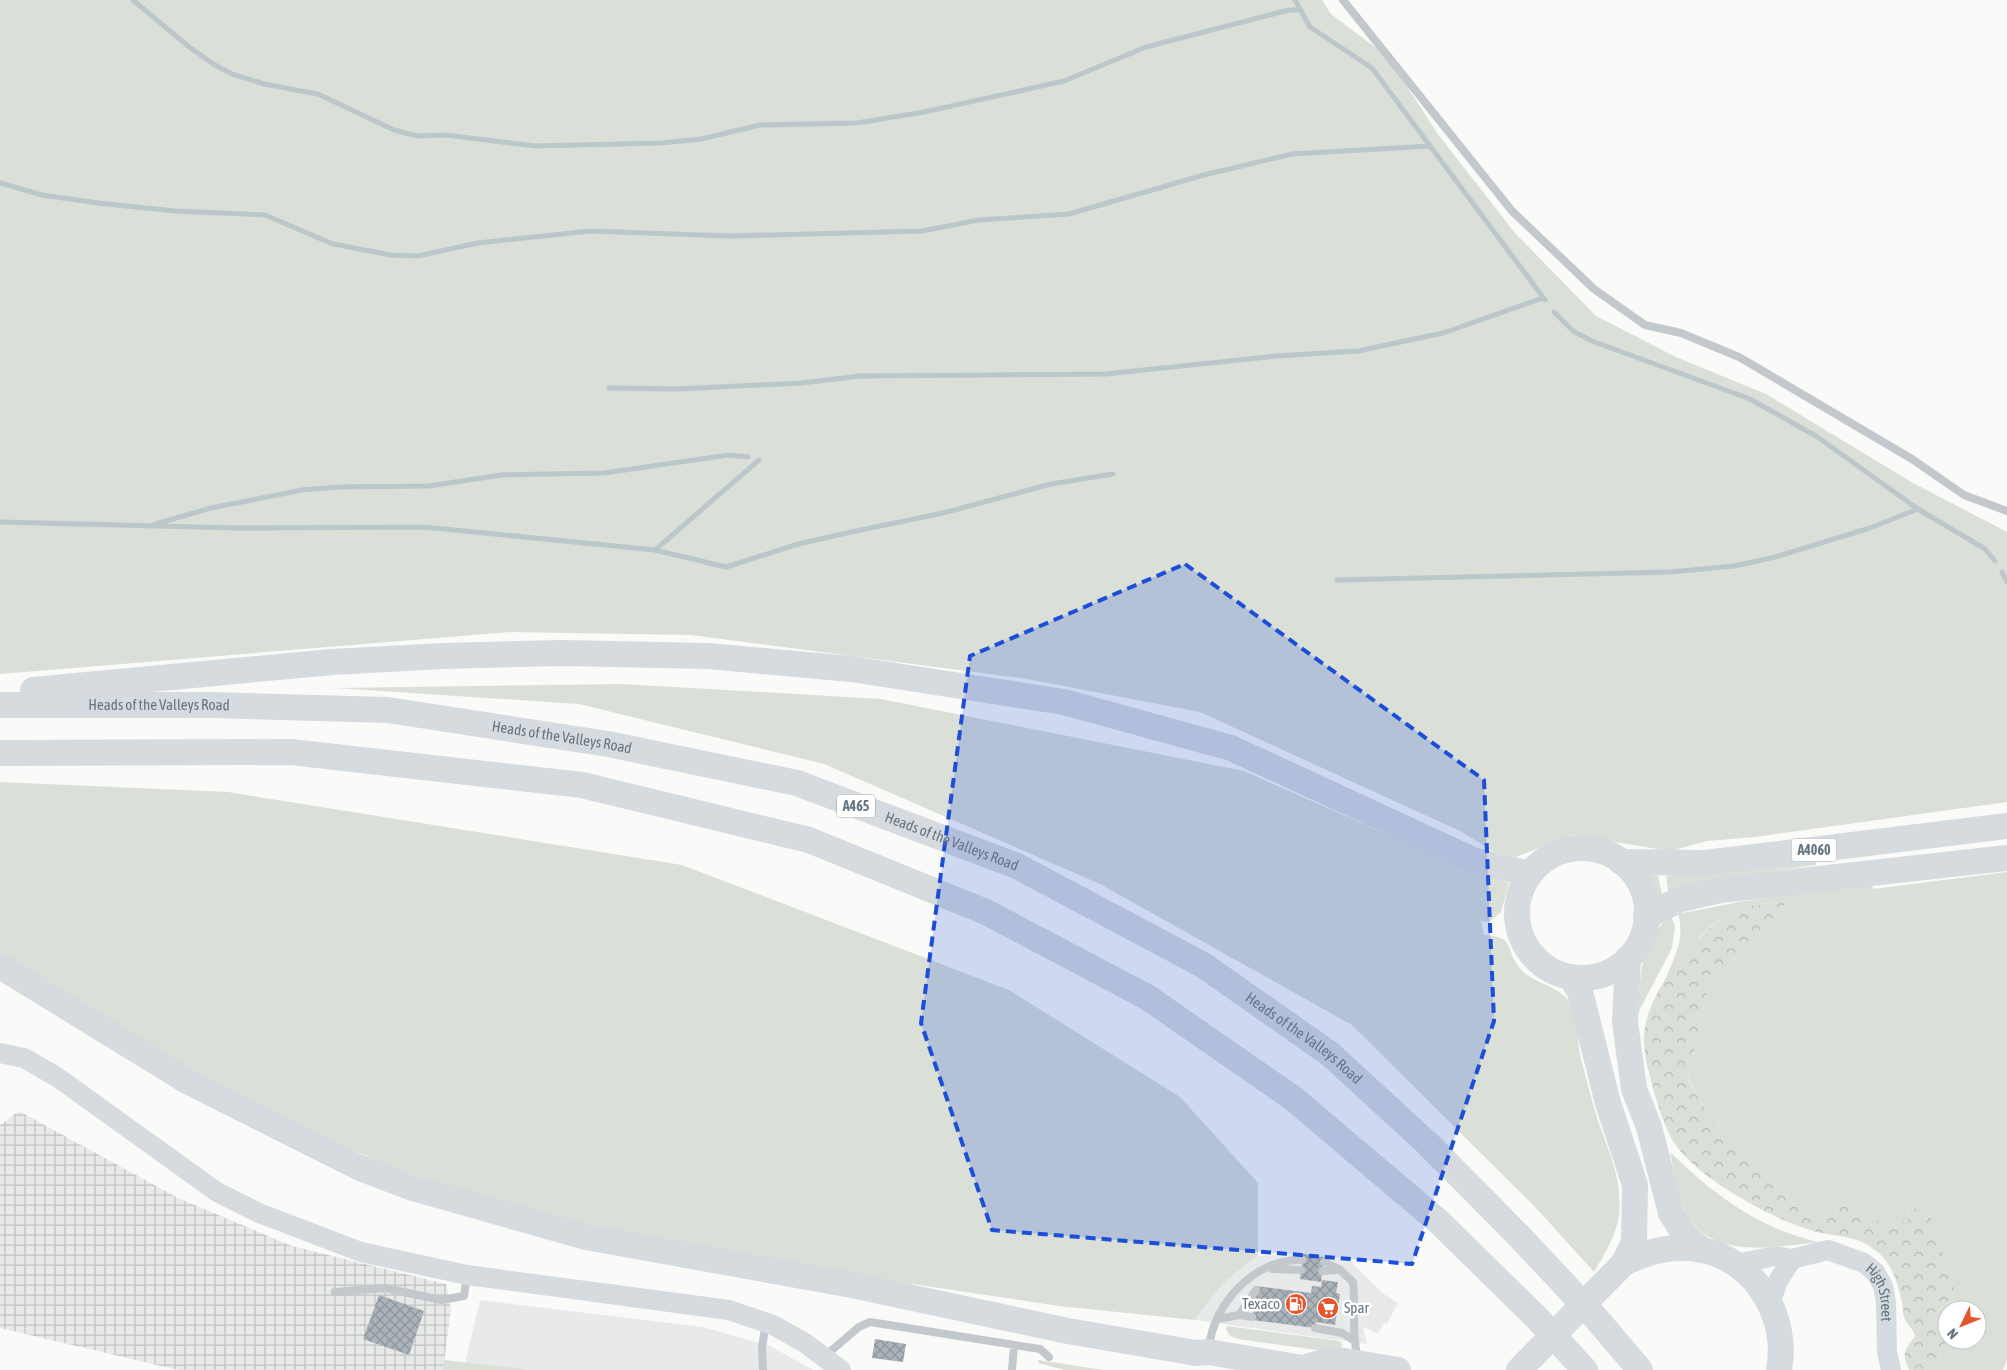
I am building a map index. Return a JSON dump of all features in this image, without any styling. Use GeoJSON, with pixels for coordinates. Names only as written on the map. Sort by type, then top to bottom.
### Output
{"type":"FeatureCollection","features":[{"type":"Feature","properties":{"kind":"highway"},"geometry":{"type":"LineString","coordinates":[[0,693],[332,662],[442,656],[562,653],[708,656],[851,669],[1064,702],[1231,748],[1473,860],[1530,874]]}},
{"type":"Feature","properties":{"kind":"highway","name":"Heads of the Valleys Road"},"geometry":{"type":"LineString","coordinates":[[0,705],[213,705],[388,710],[608,744],[797,783],[1017,866],[1203,965],[1330,1054],[1428,1144],[1520,1237],[1595,1317],[1640,1370]]}},
{"type":"Feature","properties":{"kind":"highway"},"geometry":{"type":"LineString","coordinates":[[0,753],[291,752],[582,785],[809,840],[986,912],[1146,997],[1294,1099],[1439,1222],[1536,1316],[1585,1370]]}},
{"type":"Feature","properties":{"kind":"highway","name":"A4060"},"geometry":{"type":"LineString","coordinates":[[1621,862],[1705,863],[2007,826]]}},
{"type":"Feature","properties":{"kind":"highway"},"geometry":{"type":"LineString","coordinates":[[1573,849],[1598,851],[1621,862],[1635,877],[1644,896],[1646,916],[1641,939],[1628,958],[1616,968],[1602,975],[1586,978],[1570,977],[1555,972],[1542,964],[1530,953],[1522,939],[1518,924],[1517,906],[1521,889],[1530,874],[1549,857],[1573,849]]}},
{"type":"Feature","properties":{"kind":"highway","name":"A4060"},"geometry":{"type":"LineString","coordinates":[[1646,916],[1682,899],[1720,890],[2007,858]]}},
{"type":"Feature","properties":{"kind":"highway"},"geometry":{"type":"LineString","coordinates":[[1628,958],[1626,1022],[1634,1089],[1649,1127],[1671,1213],[1684,1234],[1701,1249],[1736,1264],[1756,1281],[1770,1301],[1780,1344],[1779,1370]]}},
{"type":"Feature","properties":{"kind":"highway"},"geometry":{"type":"LineString","coordinates":[[0,966],[187,1081],[360,1168],[413,1188],[586,1237],[852,1284],[1102,1337],[1196,1353],[1209,1352],[1310,1369],[1356,1351],[1398,1370]]}},
{"type":"Feature","properties":{"kind":"highway"},"geometry":{"type":"LineString","coordinates":[[1519,1370],[1624,1263],[1634,1242],[1635,1185],[1608,1103],[1580,992],[1570,977]]}},
{"type":"Feature","properties":{"kind":"highway"},"geometry":{"type":"LineString","coordinates":[[1624,1263],[1644,1254],[1666,1250],[1701,1249]]}},
{"type":"Feature","properties":{"kind":"street"},"geometry":{"type":"LineString","coordinates":[[0,1053],[24,1058],[57,1077],[217,1192],[259,1213],[361,1252],[467,1275],[729,1310],[766,1323],[805,1343],[825,1356],[841,1370]]}},
{"type":"Feature","properties":{"kind":"street","name":"High Street"},"geometry":{"type":"LineString","coordinates":[[1736,1264],[1775,1256],[1792,1259],[1828,1250],[1857,1259],[1874,1272],[1883,1286],[1886,1302],[1887,1352],[1891,1370]]}},
{"type":"Feature","properties":{"kind":"street"},"geometry":{"type":"LineString","coordinates":[[1770,1301],[1778,1281],[1792,1259]]}},
{"type":"Feature","properties":{"kind":"lane"},"geometry":{"type":"LineString","coordinates":[[1343,0],[1512,211],[1594,289],[1645,325],[1680,333],[1739,357],[1912,459],[1964,495],[2007,511]]}},
{"type":"Feature","properties":{"kind":"lane"},"geometry":{"type":"LineString","coordinates":[[1209,1352],[1211,1332],[1230,1298],[1244,1281],[1265,1269],[1295,1260],[1302,1260]]}},
{"type":"Feature","properties":{"kind":"lane"},"geometry":{"type":"LineString","coordinates":[[1324,1262],[1339,1269],[1353,1282],[1356,1351]]}},
{"type":"Feature","properties":{"kind":"lane"},"geometry":{"type":"LineString","coordinates":[[1265,1269],[1301,1270]]}},
{"type":"Feature","properties":{"kind":"lane"},"geometry":{"type":"LineString","coordinates":[[1322,1272],[1339,1269]]}},
{"type":"Feature","properties":{"kind":"lane"},"geometry":{"type":"LineString","coordinates":[[335,1292],[385,1288],[441,1300],[464,1296],[467,1275]]}},
{"type":"Feature","properties":{"kind":"lane"},"geometry":{"type":"LineString","coordinates":[[1239,1315],[1254,1295]]}},
{"type":"Feature","properties":{"kind":"lane"},"geometry":{"type":"LineString","coordinates":[[1218,1318],[1253,1313],[1245,1308]]}},
{"type":"Feature","properties":{"kind":"lane"},"geometry":{"type":"LineString","coordinates":[[825,1356],[858,1327],[870,1322],[1040,1349],[1049,1357]]}},
{"type":"Feature","properties":{"kind":"lane"},"geometry":{"type":"LineString","coordinates":[[763,1370],[762,1347],[766,1323]]}},
{"type":"Feature","properties":{"kind":"lane"},"geometry":{"type":"LineString","coordinates":[[1315,1328],[1342,1333],[1356,1351]]}},
{"type":"Feature","properties":{"kind":"lane"},"geometry":{"type":"LineString","coordinates":[[1012,1370],[1014,1345]]}},
{"type":"Feature","properties":{"kind":"highlighted area"},"geometry":{"type":"Polygon","coordinates":[[[1185,564],[1484,780],[1494,1021],[1412,1264],[992,1230],[921,1023],[970,656],[1185,564]]]}},
{"type":"Feature","properties":{"kind":"shaded area"},"geometry":{"type":"Polygon","coordinates":[[[19,1111],[178,1198],[292,1246],[446,1284],[451,1309],[443,1370],[178,1370],[0,1328],[0,1125],[19,1111]]]}},
{"type":"Feature","properties":{"kind":"shaded area"},"geometry":{"type":"Polygon","coordinates":[[[1297,1254],[1349,1260],[1384,1294],[1398,1303],[1387,1324],[1384,1323],[1378,1334],[1363,1327],[1367,1344],[1195,1320],[1215,1290],[1235,1271],[1258,1256],[1297,1254]]]}},
{"type":"Feature","properties":{"kind":"shaded area"},"geometry":{"type":"Polygon","coordinates":[[[480,1300],[703,1327],[770,1346],[813,1370],[531,1370],[465,1363],[480,1300]]]}},
{"type":"Feature","properties":{"kind":"green space"},"geometry":{"type":"Polygon","coordinates":[[[0,0],[1322,0],[1331,14],[1388,57],[1437,133],[1515,233],[1596,316],[1676,357],[1766,394],[1913,483],[2007,532],[2007,802],[1755,837],[1707,841],[1670,851],[1572,835],[1516,857],[1494,852],[1462,832],[1200,712],[1027,679],[691,635],[511,632],[0,674],[0,0]]]}},
{"type":"Feature","properties":{"kind":"green space"},"geometry":{"type":"Polygon","coordinates":[[[622,684],[881,699],[1244,771],[1467,870],[1509,883],[1501,912],[1489,922],[1481,921],[1484,935],[1501,938],[1505,941],[1519,967],[1525,973],[1561,993],[1573,1007],[1581,1059],[1597,1118],[1617,1177],[1620,1203],[1619,1216],[1609,1245],[1594,1272],[1537,1209],[1352,1025],[1100,884],[824,764],[579,704],[336,688],[622,684]]]}},
{"type":"Feature","properties":{"kind":"green space"},"geometry":{"type":"Polygon","coordinates":[[[0,782],[228,792],[682,865],[1009,990],[1180,1097],[1258,1183],[1258,1256],[1238,1270],[1223,1284],[1195,1320],[1059,1306],[825,1271],[587,1224],[481,1198],[377,1161],[234,1095],[0,958],[0,782]]]}},
{"type":"Feature","properties":{"kind":"green space"},"geometry":{"type":"Polygon","coordinates":[[[1816,860],[1816,865],[1736,876],[1668,891],[1666,876],[1816,860]]]}},
{"type":"Feature","properties":{"kind":"green space"},"geometry":{"type":"Polygon","coordinates":[[[2007,872],[2007,1359],[2003,1370],[1937,1370],[1941,1350],[1987,1350],[1987,1300],[1957,1300],[1949,1277],[1909,1206],[1908,1219],[1889,1226],[1837,1202],[1823,1213],[1795,1206],[1747,1152],[1706,1111],[1688,1078],[1707,989],[1788,901],[1748,907],[1725,916],[1695,942],[1664,983],[1679,940],[1680,923],[1678,914],[1739,902],[1872,882],[1873,889],[2007,872]]]}},
{"type":"Feature","properties":{"kind":"green space"},"geometry":{"type":"Polygon","coordinates":[[[1647,875],[1658,876],[1662,894],[1654,899],[1647,875]]]}},
{"type":"Feature","properties":{"kind":"green space"},"geometry":{"type":"Polygon","coordinates":[[[1789,900],[1707,989],[1688,1079],[1706,1111],[1747,1152],[1795,1206],[1823,1213],[1837,1202],[1889,1226],[1908,1219],[1909,1206],[1930,1215],[1958,1300],[1937,1300],[1937,1350],[1941,1350],[1937,1370],[1909,1370],[1905,1359],[1905,1351],[1915,1336],[1905,1320],[1901,1296],[1895,1278],[1883,1257],[1861,1241],[1804,1228],[1762,1210],[1740,1198],[1700,1170],[1684,1155],[1673,1141],[1664,1123],[1645,1056],[1645,1030],[1653,1003],[1675,966],[1712,926],[1734,911],[1761,904],[1789,900]]]}},
{"type":"Feature","properties":{"kind":"green space"},"geometry":{"type":"Polygon","coordinates":[[[1671,916],[1675,926],[1672,948],[1638,1013],[1641,973],[1647,947],[1661,925],[1671,916]]]}},
{"type":"Feature","properties":{"kind":"green space"},"geometry":{"type":"Polygon","coordinates":[[[1670,1152],[1703,1182],[1738,1208],[1776,1228],[1818,1242],[1763,1248],[1727,1244],[1710,1238],[1696,1227],[1685,1211],[1678,1190],[1670,1152]]]}},
{"type":"Feature","properties":{"kind":"green space"},"geometry":{"type":"Polygon","coordinates":[[[1227,1326],[1340,1341],[1343,1345],[1332,1352],[1238,1339],[1230,1336],[1226,1329],[1227,1326]]]}},
{"type":"Feature","properties":{"kind":"green space"},"geometry":{"type":"Polygon","coordinates":[[[444,1360],[531,1370],[443,1370],[444,1360]]]}},
{"type":"Feature","properties":{"kind":"green space"},"geometry":{"type":"Polygon","coordinates":[[[1038,1360],[1104,1370],[1065,1370],[1038,1363],[1038,1360]]]}},
{"type":"Feature","properties":{"kind":"building"},"geometry":{"type":"Polygon","coordinates":[[[1303,1254],[1324,1257],[1321,1282],[1300,1279],[1303,1254]]]}},
{"type":"Feature","properties":{"kind":"building"},"geometry":{"type":"Polygon","coordinates":[[[1322,1280],[1338,1282],[1336,1293],[1340,1294],[1335,1325],[1316,1322],[1315,1328],[1252,1320],[1256,1286],[1311,1293],[1312,1286],[1321,1287],[1322,1280]]]}},
{"type":"Feature","properties":{"kind":"building"},"geometry":{"type":"Polygon","coordinates":[[[379,1295],[424,1311],[409,1355],[363,1339],[379,1295]]]}},
{"type":"Feature","properties":{"kind":"building"},"geometry":{"type":"Polygon","coordinates":[[[875,1339],[906,1344],[903,1362],[872,1358],[875,1339]]]}},
{"type":"Feature","properties":{"kind":"waterway"},"geometry":{"type":"LineString","coordinates":[[133,0],[188,46],[213,64],[232,74],[264,84],[318,94],[394,130],[417,136],[446,135],[535,146],[661,143],[701,139],[760,125],[857,123],[924,112],[1064,81],[1146,47],[1289,10],[1301,10]]}},
{"type":"Feature","properties":{"kind":"waterway"},"geometry":{"type":"LineString","coordinates":[[1295,0],[1310,27],[1372,68],[1545,300]]}},
{"type":"Feature","properties":{"kind":"waterway"},"geometry":{"type":"LineString","coordinates":[[0,183],[42,195],[98,203],[175,211],[265,215],[333,244],[391,255],[418,256],[478,243],[590,231],[729,236],[922,231],[979,220],[1069,214],[1204,175],[1292,154],[1430,146]]}},
{"type":"Feature","properties":{"kind":"waterway"},"geometry":{"type":"LineString","coordinates":[[609,388],[677,389],[802,383],[860,376],[1106,374],[1276,356],[1358,351],[1443,333],[1543,298]]}},
{"type":"Feature","properties":{"kind":"waterway"},"geometry":{"type":"LineString","coordinates":[[1554,312],[1573,331],[1592,341],[1750,399],[1816,436],[1918,509],[1985,549],[1995,561]]}},
{"type":"Feature","properties":{"kind":"waterway"},"geometry":{"type":"LineString","coordinates":[[155,524],[211,508],[302,490],[339,487],[429,486],[501,475],[604,473],[729,455],[748,457]]}},
{"type":"Feature","properties":{"kind":"waterway"},"geometry":{"type":"LineString","coordinates":[[655,550],[759,460]]}},
{"type":"Feature","properties":{"kind":"waterway"},"geometry":{"type":"LineString","coordinates":[[0,522],[237,528],[424,527],[655,550],[726,567],[795,545],[943,513],[1051,484],[1113,474]]}},
{"type":"Feature","properties":{"kind":"waterway"},"geometry":{"type":"LineString","coordinates":[[1337,580],[1670,572],[1734,566],[1775,557],[1870,528],[1918,509]]}},
{"type":"Feature","properties":{"kind":"waterway"},"geometry":{"type":"LineString","coordinates":[[2002,572],[2007,582]]}},
{"type":"Feature","properties":{"kind":"place","name":"Texaco"},"geometry":{"type":"Point","coordinates":[1296,1304]}},
{"type":"Feature","properties":{"kind":"place","name":"Spar"},"geometry":{"type":"Point","coordinates":[1328,1308]}}]}
